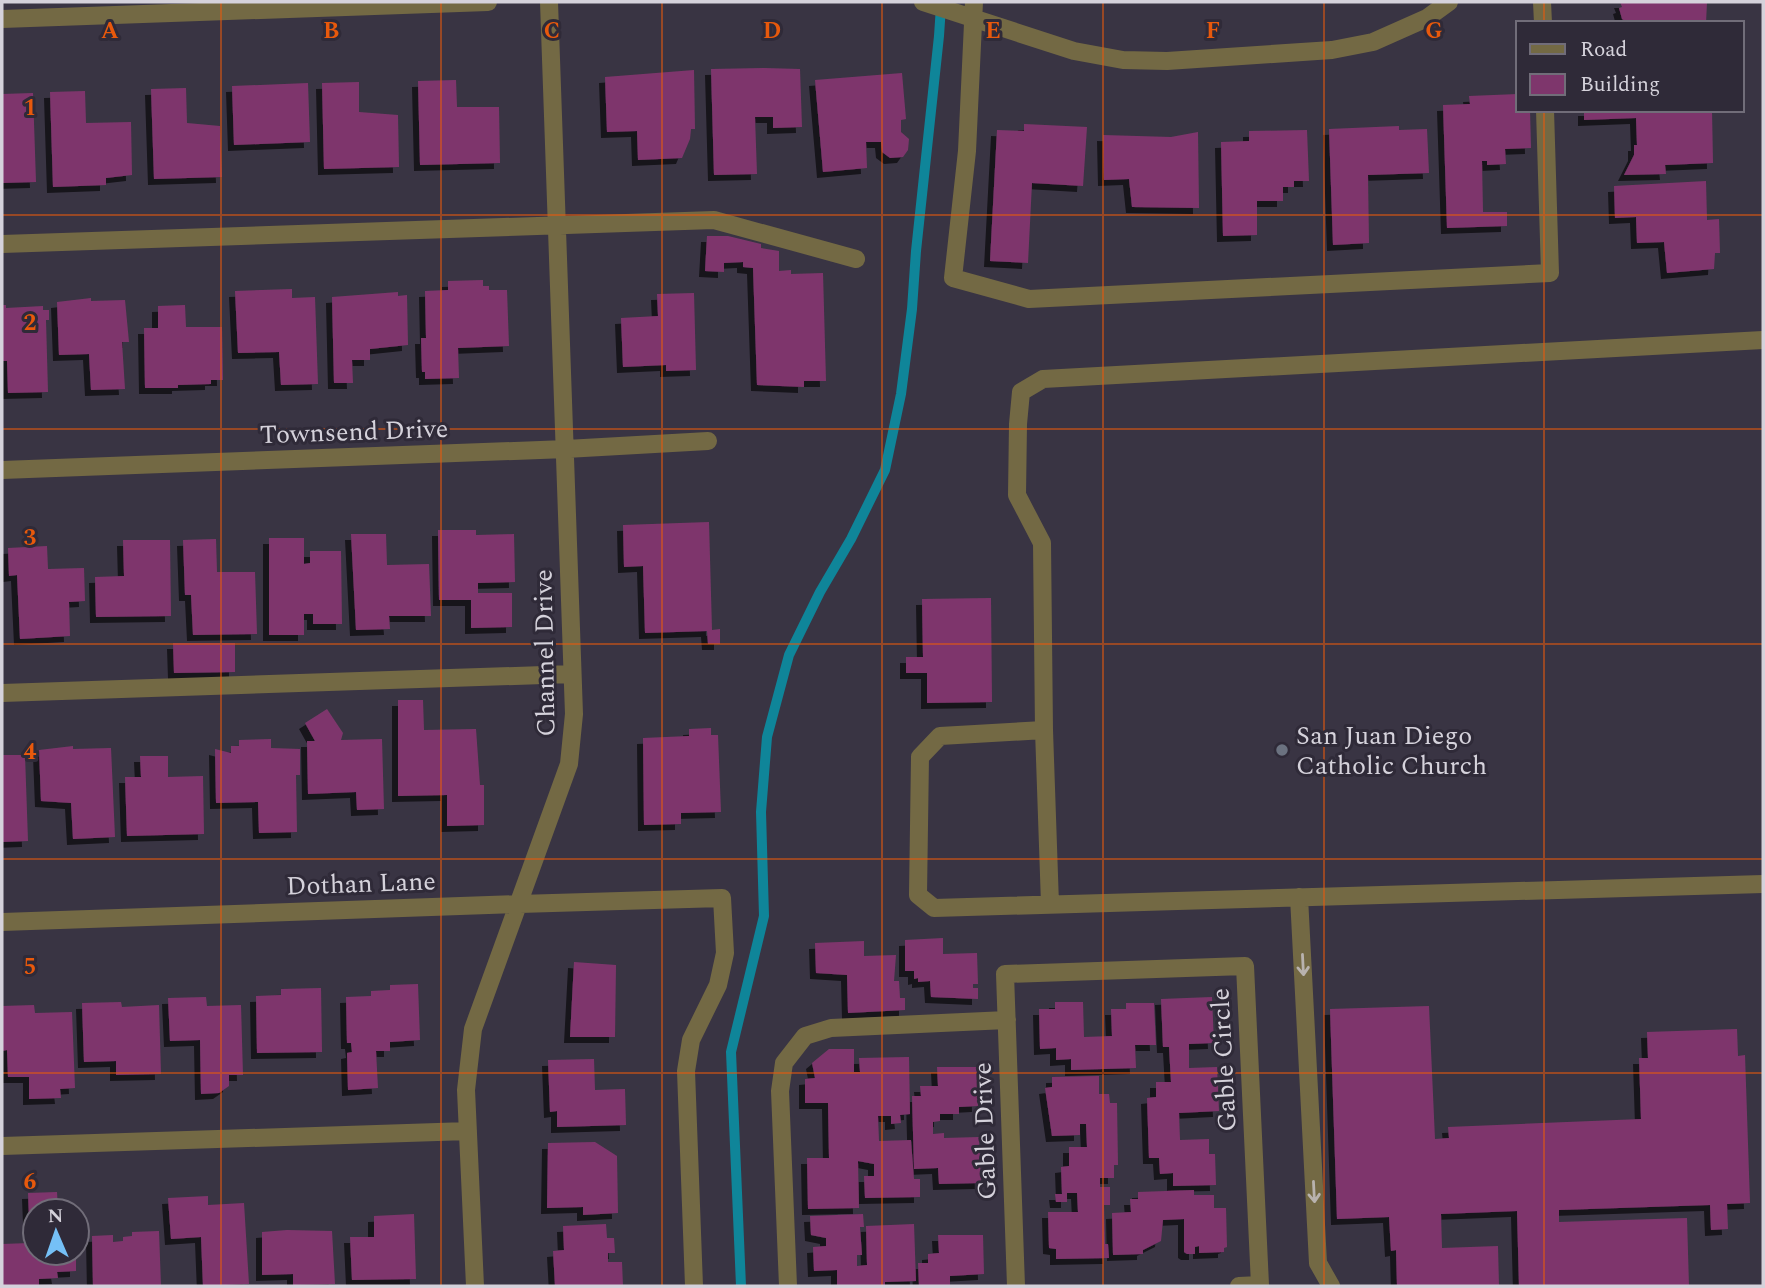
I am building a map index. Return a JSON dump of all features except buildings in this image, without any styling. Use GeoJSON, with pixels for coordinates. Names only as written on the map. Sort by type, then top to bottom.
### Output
{"type":"FeatureCollection","features":[{"type":"Feature","properties":{"kind":"street"},"geometry":{"type":"LineString","coordinates":[[2,19],[488,2]]}},
{"type":"Feature","properties":{"kind":"street","name":"Channel Drive"},"geometry":{"type":"LineString","coordinates":[[475,1286],[466,1090],[473,1029],[569,764],[574,714],[549,2]]}},
{"type":"Feature","properties":{"kind":"street"},"geometry":{"type":"LineString","coordinates":[[923,2],[953,13],[974,10],[1074,51],[1122,60],[1167,61],[1332,50],[1373,42],[1427,18],[1449,2]]}},
{"type":"Feature","properties":{"kind":"street"},"geometry":{"type":"LineString","coordinates":[[1542,2],[1543,21]]}},
{"type":"Feature","properties":{"kind":"street"},"geometry":{"type":"LineString","coordinates":[[974,10],[967,151],[953,278],[1029,299],[1550,273],[1545,112]]}},
{"type":"Feature","properties":{"kind":"street"},"geometry":{"type":"LineString","coordinates":[[2,244],[714,220],[856,259]]}},
{"type":"Feature","properties":{"kind":"street"},"geometry":{"type":"LineString","coordinates":[[1050,904],[1044,730],[1042,543],[1017,495],[1021,392],[1043,379],[1763,340]]}},
{"type":"Feature","properties":{"kind":"street","name":"Townsend Drive"},"geometry":{"type":"LineString","coordinates":[[2,470],[566,449],[708,441]]}},
{"type":"Feature","properties":{"kind":"street"},"geometry":{"type":"LineString","coordinates":[[2,693],[572,674]]}},
{"type":"Feature","properties":{"kind":"street"},"geometry":{"type":"LineString","coordinates":[[1044,730],[940,736],[920,757],[918,895],[934,908],[1763,884]]}},
{"type":"Feature","properties":{"kind":"street"},"geometry":{"type":"LineString","coordinates":[[1299,897],[1318,1263],[1331,1286]]}},
{"type":"Feature","properties":{"kind":"street","name":"Dothan Lane"},"geometry":{"type":"LineString","coordinates":[[2,922],[722,898],[726,953],[718,985],[691,1040],[686,1072],[694,1286]]}},
{"type":"Feature","properties":{"kind":"street","name":"Gable Circle"},"geometry":{"type":"LineString","coordinates":[[1005,974],[1245,966],[1260,1285],[1239,1286]]}},
{"type":"Feature","properties":{"kind":"street","name":"Gable Drive"},"geometry":{"type":"LineString","coordinates":[[1005,974],[1016,1286]]}},
{"type":"Feature","properties":{"kind":"street"},"geometry":{"type":"LineString","coordinates":[[788,1286],[780,1091],[784,1063],[805,1035],[831,1028],[1007,1020]]}},
{"type":"Feature","properties":{"kind":"street"},"geometry":{"type":"LineString","coordinates":[[2,1146],[468,1131]]}},
{"type":"Feature","properties":{"kind":"waterway"},"geometry":{"type":"LineString","coordinates":[[741,1286],[731,1052],[764,916],[761,812],[767,737],[789,655],[885,470],[901,394],[912,309],[941,6]]}},
{"type":"Feature","properties":{"kind":"place","name":"San Juan Diego Catholic Church"},"geometry":{"type":"Point","coordinates":[1282,750]}}]}
